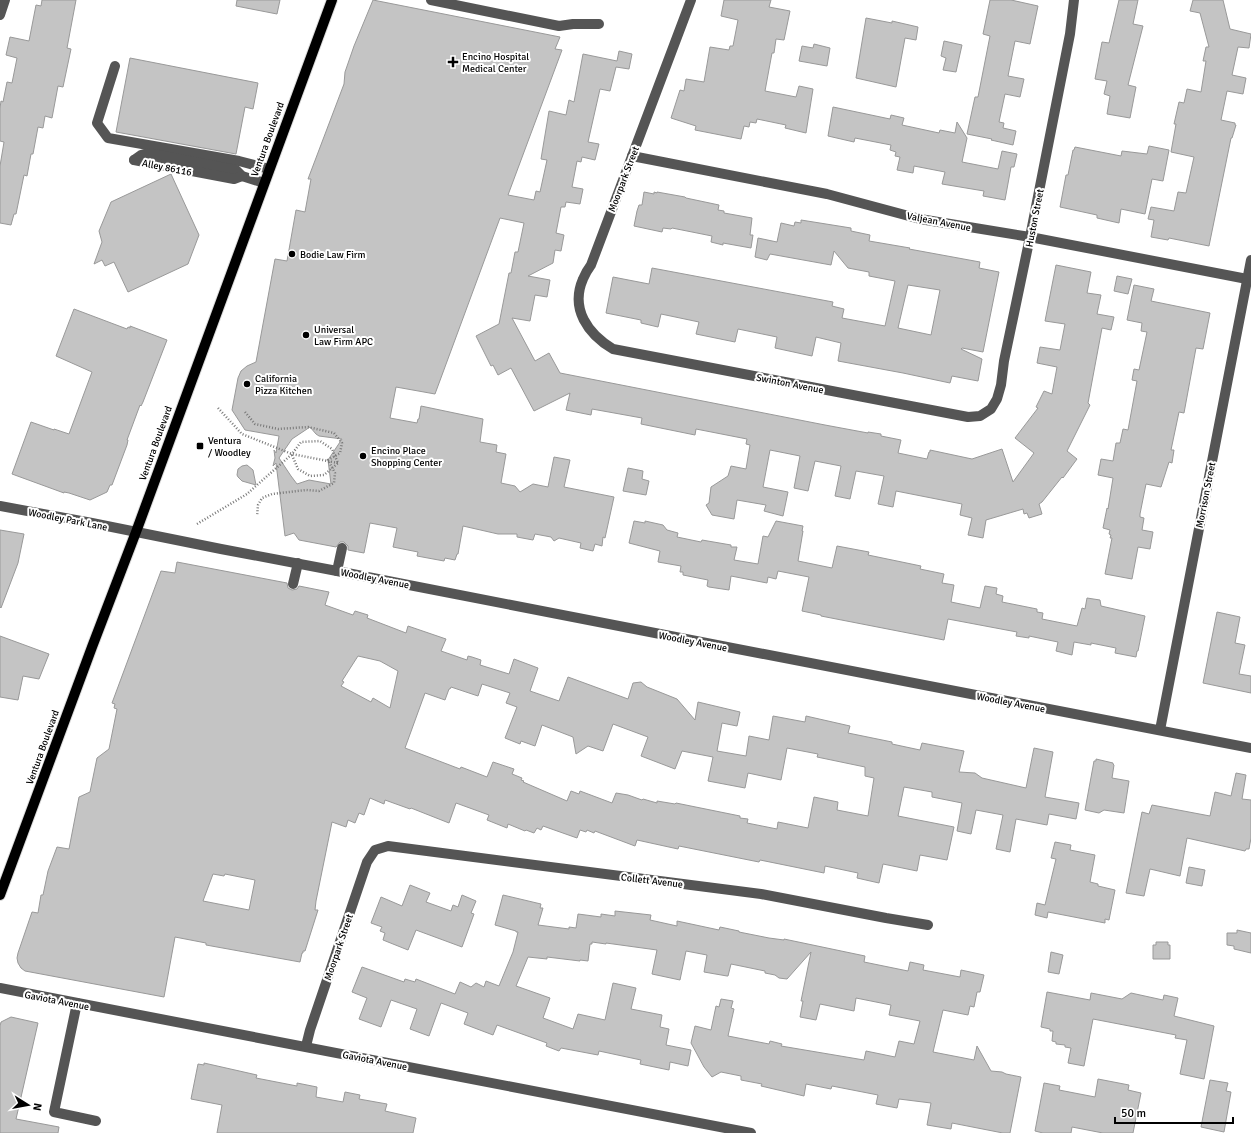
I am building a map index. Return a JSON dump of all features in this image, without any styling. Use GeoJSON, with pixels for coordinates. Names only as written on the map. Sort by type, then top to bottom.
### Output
{"type":"FeatureCollection","features":[{"type":"Feature","properties":{"kind":"main road","name":"Ventura Boulevard"},"geometry":{"type":"LineString","coordinates":[[0,894],[136,532],[332,0]]}},
{"type":"Feature","properties":{"kind":"street"},"geometry":{"type":"LineString","coordinates":[[0,15],[6,0]]}},
{"type":"Feature","properties":{"kind":"street"},"geometry":{"type":"LineString","coordinates":[[431,0],[559,26],[573,24],[599,24]]}},
{"type":"Feature","properties":{"kind":"street","name":"Moorpark Street"},"geometry":{"type":"LineString","coordinates":[[613,349],[602,343],[585,323],[578,300],[583,280],[591,265],[691,0]]}},
{"type":"Feature","properties":{"kind":"street","name":"Huston Street"},"geometry":{"type":"LineString","coordinates":[[968,417],[980,416],[991,409],[997,399],[1001,385],[1004,361],[1070,34],[1074,0]]}},
{"type":"Feature","properties":{"kind":"street"},"geometry":{"type":"LineString","coordinates":[[115,66],[97,123],[108,138],[239,161],[269,168]]}},
{"type":"Feature","properties":{"kind":"street","name":"Alley 86116"},"geometry":{"type":"LineString","coordinates":[[242,176],[234,179],[134,160],[141,155],[148,153],[236,170],[242,176],[264,183]]}},
{"type":"Feature","properties":{"kind":"street","name":"Valjean Avenue"},"geometry":{"type":"LineString","coordinates":[[632,156],[827,194],[920,219],[1030,237],[1247,279]]}},
{"type":"Feature","properties":{"kind":"street","name":"Morrison Street"},"geometry":{"type":"LineString","coordinates":[[1160,730],[1251,260]]}},
{"type":"Feature","properties":{"kind":"street","name":"Swinton Avenue"},"geometry":{"type":"LineString","coordinates":[[613,349],[968,417]]}},
{"type":"Feature","properties":{"kind":"street","name":"Woodley Park Lane"},"geometry":{"type":"LineString","coordinates":[[0,506],[136,532]]}},
{"type":"Feature","properties":{"kind":"street","name":"Woodley Avenue"},"geometry":{"type":"LineString","coordinates":[[136,532],[221,550],[298,563],[1251,748]]}},
{"type":"Feature","properties":{"kind":"street"},"geometry":{"type":"LineString","coordinates":[[337,571],[342,548]]}},
{"type":"Feature","properties":{"kind":"street"},"geometry":{"type":"LineString","coordinates":[[293,584],[298,563]]}},
{"type":"Feature","properties":{"kind":"street","name":"Collett Avenue"},"geometry":{"type":"LineString","coordinates":[[375,850],[388,846],[761,894],[928,925]]}},
{"type":"Feature","properties":{"kind":"street","name":"Moorpark Street"},"geometry":{"type":"LineString","coordinates":[[306,1046],[310,1030],[367,862],[375,850]]}},
{"type":"Feature","properties":{"kind":"street","name":"Gaviota Avenue"},"geometry":{"type":"LineString","coordinates":[[0,988],[751,1133]]}},
{"type":"Feature","properties":{"kind":"street"},"geometry":{"type":"LineString","coordinates":[[76,1003],[54,1112],[96,1121]]}},
{"type":"Feature","properties":{"kind":"path"},"geometry":{"type":"LineString","coordinates":[[218,408],[242,434],[292,454],[338,463]]}},
{"type":"Feature","properties":{"kind":"path"},"geometry":{"type":"LineString","coordinates":[[245,412],[255,424],[278,429],[308,427],[334,433],[342,443],[340,453],[328,460]]}},
{"type":"Feature","properties":{"kind":"path"},"geometry":{"type":"LineString","coordinates":[[197,524],[247,494],[292,454],[301,442],[320,441],[332,448],[338,463]]}},
{"type":"Feature","properties":{"kind":"path"},"geometry":{"type":"LineString","coordinates":[[292,454],[298,469],[310,476],[324,475],[338,463]]}},
{"type":"Feature","properties":{"kind":"path"},"geometry":{"type":"LineString","coordinates":[[257,516],[258,505],[262,498],[272,494],[306,490],[319,491],[334,483],[335,473],[328,460]]}},
{"type":"Feature","properties":{"kind":"building"},"geometry":{"type":"Polygon","coordinates":[[[42,0],[76,0],[67,48],[71,49],[63,87],[58,86],[52,118],[45,116],[43,128],[38,127],[27,176],[24,175],[16,214],[14,214],[11,225],[0,223],[0,166],[4,142],[0,141],[0,108],[1,101],[3,102],[7,82],[12,83],[17,58],[6,55],[10,37],[29,41],[36,5],[41,6],[42,0]]]}},
{"type":"Feature","properties":{"kind":"building"},"geometry":{"type":"Polygon","coordinates":[[[237,0],[280,0],[277,14],[236,6],[237,0]]]}},
{"type":"Feature","properties":{"kind":"building"},"geometry":{"type":"Polygon","coordinates":[[[373,0],[560,37],[555,49],[562,50],[508,195],[534,200],[536,191],[540,192],[547,160],[541,159],[549,111],[566,115],[569,100],[574,102],[583,54],[617,61],[619,51],[632,54],[629,69],[616,67],[610,91],[600,89],[588,142],[599,144],[595,160],[582,157],[581,162],[577,161],[572,187],[583,189],[580,204],[566,202],[565,207],[561,207],[556,233],[564,235],[561,251],[555,250],[553,263],[528,276],[550,280],[547,297],[535,295],[530,321],[512,318],[535,361],[549,353],[560,373],[825,425],[881,434],[881,436],[901,440],[898,453],[927,459],[930,450],[972,459],[1002,449],[1013,482],[1034,453],[1015,438],[1038,408],[1036,407],[1044,391],[1052,394],[1057,367],[1037,363],[1040,347],[1060,350],[1065,324],[1045,321],[1056,265],[1091,272],[1087,293],[1101,295],[1097,314],[1114,317],[1111,330],[1102,328],[1088,403],[1090,405],[1067,451],[1077,459],[1063,478],[1062,477],[1039,504],[1042,514],[1029,518],[1027,513],[1024,514],[1023,509],[986,520],[983,538],[968,535],[972,518],[960,515],[962,504],[896,491],[893,507],[878,504],[884,476],[856,471],[850,499],[835,496],[841,466],[815,461],[808,491],[794,488],[800,456],[770,450],[763,487],[788,492],[783,516],[764,511],[766,505],[737,500],[734,519],[712,515],[706,505],[709,503],[711,487],[728,476],[731,466],[746,469],[750,445],[746,444],[747,439],[696,429],[695,435],[641,424],[642,418],[592,409],[591,415],[566,410],[570,393],[534,411],[511,368],[498,375],[493,365],[491,366],[476,336],[499,324],[509,273],[511,273],[515,252],[518,252],[524,223],[500,218],[435,394],[396,387],[390,418],[417,423],[421,406],[483,419],[480,442],[497,445],[496,452],[506,454],[501,483],[515,486],[520,492],[533,484],[548,487],[554,457],[570,460],[564,487],[614,497],[602,546],[595,544],[593,551],[580,548],[581,543],[559,538],[554,541],[551,537],[535,534],[533,540],[517,537],[517,534],[498,534],[463,526],[458,554],[455,560],[445,558],[444,561],[417,556],[418,552],[393,547],[397,528],[370,523],[364,553],[348,550],[348,546],[344,542],[340,542],[336,547],[299,540],[294,533],[285,536],[276,463],[273,466],[275,458],[274,450],[276,453],[279,436],[245,430],[232,410],[238,378],[241,371],[247,366],[256,362],[275,259],[287,261],[296,210],[305,212],[311,179],[308,179],[344,84],[345,72],[373,0]],[[310,427],[292,439],[279,458],[297,484],[309,480],[331,484],[328,460],[342,439],[319,436],[310,427]]]}},
{"type":"Feature","properties":{"kind":"building"},"geometry":{"type":"Polygon","coordinates":[[[724,0],[771,0],[769,7],[790,11],[784,40],[776,39],[765,91],[796,97],[799,86],[813,89],[806,133],[785,128],[786,125],[757,119],[756,123],[750,122],[749,127],[744,126],[741,139],[695,130],[696,126],[671,118],[680,90],[684,91],[686,79],[704,82],[710,47],[729,50],[730,46],[733,46],[738,20],[721,16],[724,0]]]}},
{"type":"Feature","properties":{"kind":"building"},"geometry":{"type":"Polygon","coordinates":[[[990,0],[1011,0],[1038,6],[1030,44],[1015,41],[1008,76],[1024,79],[1020,97],[1005,94],[999,122],[1004,123],[1003,128],[1016,131],[1013,145],[967,134],[975,97],[978,97],[990,36],[983,34],[990,0]]]}},
{"type":"Feature","properties":{"kind":"building"},"geometry":{"type":"Polygon","coordinates":[[[1119,0],[1138,0],[1133,24],[1143,26],[1128,85],[1136,87],[1130,118],[1107,114],[1110,96],[1104,94],[1107,81],[1095,79],[1102,42],[1109,43],[1119,0]]]}},
{"type":"Feature","properties":{"kind":"building"},"geometry":{"type":"Polygon","coordinates":[[[1193,0],[1223,0],[1230,29],[1251,34],[1249,48],[1238,47],[1232,75],[1246,78],[1243,94],[1227,91],[1221,120],[1235,123],[1236,125],[1231,138],[1209,246],[1169,238],[1168,240],[1151,237],[1154,220],[1148,219],[1151,207],[1174,211],[1178,192],[1186,193],[1194,157],[1171,152],[1176,124],[1174,124],[1179,102],[1184,103],[1187,89],[1201,92],[1206,61],[1203,61],[1206,47],[1209,47],[1200,13],[1190,11],[1193,0]]]}},
{"type":"Feature","properties":{"kind":"building"},"geometry":{"type":"Polygon","coordinates":[[[866,18],[892,23],[892,21],[918,27],[916,40],[905,38],[896,87],[856,78],[866,18]]]}},
{"type":"Feature","properties":{"kind":"building"},"geometry":{"type":"Polygon","coordinates":[[[944,41],[962,45],[956,72],[943,70],[946,58],[941,56],[944,41]]]}},
{"type":"Feature","properties":{"kind":"building"},"geometry":{"type":"Polygon","coordinates":[[[814,44],[830,48],[827,66],[799,61],[802,46],[813,48],[814,44]]]}},
{"type":"Feature","properties":{"kind":"building"},"geometry":{"type":"Polygon","coordinates":[[[130,58],[258,83],[253,109],[245,107],[236,154],[116,132],[130,58]]]}},
{"type":"Feature","properties":{"kind":"building"},"geometry":{"type":"Polygon","coordinates":[[[833,107],[890,119],[891,115],[904,118],[902,125],[939,133],[940,130],[955,133],[957,122],[967,138],[962,162],[998,169],[1002,151],[1017,154],[1014,167],[1011,167],[1005,200],[983,196],[984,191],[942,184],[945,172],[914,166],[913,173],[897,170],[900,157],[895,156],[896,152],[890,150],[891,145],[855,138],[854,142],[828,136],[833,107]]]}},
{"type":"Feature","properties":{"kind":"building"},"geometry":{"type":"Polygon","coordinates":[[[1149,146],[1169,150],[1163,181],[1152,179],[1145,214],[1121,209],[1119,223],[1097,218],[1097,215],[1060,207],[1066,175],[1068,175],[1073,150],[1075,147],[1121,156],[1122,151],[1147,154],[1149,146]]]}},
{"type":"Feature","properties":{"kind":"building"},"geometry":{"type":"Polygon","coordinates":[[[171,174],[199,235],[188,264],[128,292],[114,262],[105,266],[102,260],[94,264],[102,242],[99,231],[111,202],[171,174]]]}},
{"type":"Feature","properties":{"kind":"building"},"geometry":{"type":"Polygon","coordinates":[[[644,192],[654,194],[654,192],[657,192],[719,205],[718,210],[724,211],[724,213],[752,218],[750,235],[753,235],[751,248],[711,242],[712,236],[672,228],[663,228],[662,232],[634,226],[639,205],[642,205],[644,192]]]}},
{"type":"Feature","properties":{"kind":"building"},"geometry":{"type":"Polygon","coordinates":[[[801,220],[851,228],[851,231],[870,235],[869,241],[980,262],[979,268],[999,272],[983,352],[961,349],[982,359],[978,381],[952,376],[950,383],[838,361],[841,343],[816,337],[812,356],[775,348],[777,337],[738,329],[735,342],[696,334],[699,322],[661,314],[658,327],[641,323],[641,320],[606,313],[613,277],[649,284],[652,268],[833,302],[832,306],[844,309],[842,318],[885,326],[895,281],[869,276],[869,272],[848,268],[834,251],[831,265],[770,254],[767,260],[755,257],[758,238],[777,242],[781,223],[794,226],[795,222],[801,223],[801,220]],[[908,285],[898,328],[931,335],[940,290],[908,285]]]}},
{"type":"Feature","properties":{"kind":"building"},"geometry":{"type":"Polygon","coordinates":[[[1117,276],[1132,279],[1128,294],[1114,291],[1117,276]]]}},
{"type":"Feature","properties":{"kind":"building"},"geometry":{"type":"Polygon","coordinates":[[[1134,285],[1154,289],[1151,301],[1210,313],[1203,349],[1196,348],[1184,413],[1179,412],[1171,450],[1174,450],[1172,463],[1169,462],[1161,487],[1146,484],[1140,517],[1144,518],[1142,530],[1153,532],[1150,549],[1138,547],[1132,579],[1105,574],[1112,538],[1110,538],[1111,535],[1109,534],[1110,530],[1103,528],[1113,478],[1098,475],[1101,459],[1113,461],[1116,443],[1120,443],[1123,429],[1128,430],[1137,381],[1132,380],[1134,369],[1139,370],[1147,332],[1141,331],[1142,323],[1127,320],[1134,285]]]}},
{"type":"Feature","properties":{"kind":"building"},"geometry":{"type":"Polygon","coordinates":[[[74,309],[127,329],[128,327],[130,328],[130,326],[167,340],[143,402],[141,406],[140,405],[112,485],[110,485],[107,492],[90,500],[69,493],[64,493],[12,474],[31,422],[69,434],[92,372],[56,356],[74,309]]]}},
{"type":"Feature","properties":{"kind":"building"},"geometry":{"type":"Polygon","coordinates":[[[247,465],[253,470],[256,485],[242,481],[237,475],[238,469],[247,465]]]}},
{"type":"Feature","properties":{"kind":"building"},"geometry":{"type":"Polygon","coordinates":[[[628,468],[643,471],[642,479],[649,481],[646,495],[623,491],[628,468]]]}},
{"type":"Feature","properties":{"kind":"building"},"geometry":{"type":"Polygon","coordinates":[[[634,521],[645,523],[645,521],[663,525],[667,530],[678,533],[677,537],[737,547],[734,560],[758,564],[763,536],[768,537],[776,521],[803,526],[798,561],[832,568],[837,546],[869,552],[868,555],[921,566],[920,569],[944,574],[942,583],[954,585],[951,602],[980,608],[985,586],[997,588],[996,594],[1003,596],[1002,602],[1037,609],[1037,612],[1043,613],[1042,619],[1077,626],[1082,608],[1085,609],[1087,598],[1100,600],[1101,606],[1145,616],[1138,651],[1136,657],[1115,653],[1116,648],[1091,643],[1091,645],[1074,642],[1072,655],[1056,651],[1058,642],[1029,636],[1029,638],[1016,636],[1017,632],[948,619],[944,640],[821,616],[802,611],[809,577],[778,571],[776,579],[768,577],[767,583],[731,576],[729,590],[709,587],[707,586],[708,580],[683,575],[683,572],[680,572],[681,566],[658,562],[660,551],[629,543],[634,521]]]}},
{"type":"Feature","properties":{"kind":"building"},"geometry":{"type":"Polygon","coordinates":[[[0,530],[24,534],[18,563],[1,608],[0,607],[0,530]]]}},
{"type":"Feature","properties":{"kind":"building"},"geometry":{"type":"Polygon","coordinates":[[[177,562],[287,583],[288,588],[292,590],[297,589],[299,586],[329,592],[325,605],[353,615],[355,611],[368,615],[367,618],[406,633],[408,626],[446,639],[441,651],[467,660],[468,656],[481,660],[480,665],[509,674],[514,659],[538,668],[530,691],[559,701],[568,677],[628,699],[633,683],[641,682],[647,687],[677,699],[695,720],[698,702],[740,712],[737,726],[722,723],[717,751],[746,756],[749,736],[769,740],[773,716],[805,722],[806,716],[850,726],[848,733],[892,742],[892,744],[920,750],[922,743],[964,751],[959,772],[975,773],[982,778],[1026,788],[1034,748],[1053,752],[1045,797],[1079,803],[1076,819],[1049,814],[1047,825],[1016,819],[1010,852],[996,849],[1003,815],[976,810],[971,834],[957,831],[962,803],[932,797],[932,792],[904,787],[898,816],[954,827],[947,860],[920,855],[917,871],[883,864],[879,883],[857,878],[858,873],[825,866],[824,873],[679,846],[678,849],[637,840],[635,846],[595,831],[594,833],[587,830],[586,832],[580,830],[577,838],[543,826],[541,830],[537,828],[534,833],[508,824],[507,828],[487,820],[489,815],[456,803],[449,823],[411,808],[410,809],[385,800],[384,804],[370,798],[364,815],[359,813],[355,823],[348,820],[346,827],[332,822],[316,901],[315,910],[318,910],[300,962],[206,945],[206,943],[175,937],[164,997],[25,971],[21,968],[17,958],[32,912],[38,913],[41,895],[43,895],[48,871],[57,847],[69,849],[79,797],[90,792],[97,758],[109,749],[117,709],[114,708],[115,704],[112,703],[161,571],[175,573],[177,562]],[[358,656],[342,681],[344,682],[341,686],[371,702],[373,698],[390,708],[398,671],[380,661],[358,656]],[[482,684],[478,696],[451,687],[445,700],[425,693],[405,748],[460,769],[461,767],[487,777],[493,762],[514,769],[512,774],[522,778],[521,780],[524,781],[523,782],[567,801],[571,791],[579,794],[580,791],[612,803],[616,793],[657,803],[657,801],[676,803],[740,816],[740,818],[748,819],[747,823],[777,829],[778,822],[808,828],[814,797],[838,802],[837,810],[868,816],[874,778],[865,776],[865,767],[817,757],[818,754],[787,748],[781,780],[748,773],[745,788],[708,781],[713,757],[682,751],[675,769],[641,756],[648,737],[613,724],[603,751],[588,746],[576,754],[573,737],[542,725],[535,746],[521,741],[520,744],[505,738],[517,707],[506,703],[510,693],[482,684]],[[213,874],[203,901],[249,910],[255,880],[225,874],[224,876],[213,874]]]}},
{"type":"Feature","properties":{"kind":"building"},"geometry":{"type":"Polygon","coordinates":[[[1217,612],[1240,617],[1235,643],[1245,645],[1239,674],[1251,676],[1251,693],[1203,683],[1217,612]]]}},
{"type":"Feature","properties":{"kind":"building"},"geometry":{"type":"Polygon","coordinates":[[[0,636],[49,654],[39,679],[23,676],[18,700],[0,697],[0,636]]]}},
{"type":"Feature","properties":{"kind":"building"},"geometry":{"type":"Polygon","coordinates":[[[1096,759],[1113,763],[1112,778],[1129,781],[1124,813],[1104,810],[1099,813],[1085,810],[1094,761],[1096,761],[1096,759]]]}},
{"type":"Feature","properties":{"kind":"building"},"geometry":{"type":"Polygon","coordinates":[[[1236,773],[1246,775],[1242,799],[1251,800],[1251,838],[1249,849],[1246,849],[1245,851],[1187,838],[1180,876],[1150,869],[1144,896],[1126,893],[1142,812],[1149,814],[1152,805],[1210,816],[1215,792],[1231,796],[1236,773]]]}},
{"type":"Feature","properties":{"kind":"building"},"geometry":{"type":"Polygon","coordinates":[[[1055,842],[1071,845],[1070,850],[1095,855],[1090,882],[1098,884],[1098,886],[1115,890],[1109,920],[1105,919],[1105,923],[1048,912],[1047,918],[1035,915],[1037,903],[1045,905],[1056,859],[1051,858],[1055,842]]]}},
{"type":"Feature","properties":{"kind":"building"},"geometry":{"type":"Polygon","coordinates":[[[1189,867],[1205,870],[1202,886],[1186,883],[1189,867]]]}},
{"type":"Feature","properties":{"kind":"building"},"geometry":{"type":"Polygon","coordinates":[[[410,885],[430,893],[426,902],[451,911],[453,905],[458,907],[462,895],[476,901],[471,913],[474,914],[462,947],[416,930],[408,950],[383,940],[385,933],[380,931],[382,927],[371,923],[381,897],[402,906],[410,885]]]}},
{"type":"Feature","properties":{"kind":"building"},"geometry":{"type":"Polygon","coordinates":[[[503,895],[541,904],[540,908],[543,908],[538,925],[569,929],[569,927],[576,928],[578,914],[601,917],[601,914],[615,916],[615,911],[651,915],[650,920],[677,926],[677,921],[719,930],[720,927],[865,956],[864,962],[908,971],[910,962],[924,965],[923,970],[960,977],[961,970],[984,975],[980,992],[977,992],[974,1007],[970,1006],[968,1015],[943,1010],[933,1052],[974,1060],[977,1046],[991,1071],[1021,1077],[1010,1133],[952,1123],[951,1129],[927,1125],[931,1103],[899,1099],[897,1108],[876,1104],[878,1095],[832,1086],[831,1089],[806,1084],[804,1096],[761,1086],[762,1084],[741,1080],[741,1076],[721,1072],[712,1077],[704,1067],[691,1043],[695,1026],[711,1030],[716,1006],[719,1007],[721,999],[733,1001],[731,1008],[734,1009],[728,1036],[769,1044],[770,1041],[782,1044],[781,1046],[864,1060],[866,1051],[895,1057],[899,1041],[914,1044],[920,1021],[889,1015],[891,1005],[856,998],[854,1011],[820,1004],[816,1020],[800,1017],[803,1001],[801,1001],[811,952],[787,979],[765,973],[765,971],[731,964],[728,976],[704,972],[707,955],[686,951],[680,980],[652,974],[657,950],[606,943],[592,942],[592,944],[590,944],[588,961],[547,957],[547,959],[528,957],[516,986],[550,998],[543,1018],[573,1029],[578,1014],[605,1020],[613,983],[636,988],[631,1009],[662,1015],[660,1027],[669,1029],[666,1045],[691,1050],[688,1066],[670,1062],[669,1070],[640,1064],[641,1060],[599,1051],[598,1055],[561,1048],[559,1051],[546,1046],[547,1043],[497,1025],[493,1035],[464,1024],[468,1013],[441,1003],[429,1036],[410,1029],[417,1009],[391,1000],[381,1027],[359,1019],[367,998],[352,992],[362,967],[404,982],[405,979],[415,982],[416,979],[455,994],[460,982],[471,987],[476,983],[484,987],[486,981],[499,986],[513,952],[518,932],[495,925],[503,895]]]}},
{"type":"Feature","properties":{"kind":"building"},"geometry":{"type":"Polygon","coordinates":[[[1237,930],[1251,933],[1251,953],[1234,949],[1234,946],[1227,945],[1227,933],[1237,933],[1237,930]]]}},
{"type":"Feature","properties":{"kind":"building"},"geometry":{"type":"Polygon","coordinates":[[[1156,942],[1168,942],[1168,945],[1170,945],[1170,959],[1153,959],[1153,945],[1156,945],[1156,942]]]}},
{"type":"Feature","properties":{"kind":"building"},"geometry":{"type":"Polygon","coordinates":[[[1051,952],[1063,955],[1059,974],[1048,972],[1051,952]]]}},
{"type":"Feature","properties":{"kind":"building"},"geometry":{"type":"Polygon","coordinates":[[[1047,992],[1090,1000],[1091,993],[1122,999],[1131,993],[1163,1000],[1164,995],[1178,998],[1174,1016],[1214,1026],[1204,1079],[1180,1074],[1187,1040],[1175,1038],[1176,1035],[1093,1019],[1084,1066],[1068,1063],[1071,1048],[1065,1047],[1065,1045],[1056,1044],[1056,1042],[1052,1041],[1053,1031],[1041,1027],[1047,992]]]}},
{"type":"Feature","properties":{"kind":"building"},"geometry":{"type":"Polygon","coordinates":[[[11,1017],[38,1023],[16,1119],[59,1127],[58,1133],[0,1133],[0,1026],[1,1022],[11,1017]]]}},
{"type":"Feature","properties":{"kind":"building"},"geometry":{"type":"Polygon","coordinates":[[[204,1063],[257,1075],[256,1078],[297,1086],[297,1083],[317,1087],[316,1097],[343,1102],[345,1092],[360,1095],[359,1099],[387,1104],[385,1111],[416,1118],[413,1133],[217,1133],[222,1105],[191,1099],[198,1064],[204,1065],[204,1063]]]}},
{"type":"Feature","properties":{"kind":"building"},"geometry":{"type":"Polygon","coordinates":[[[1098,1079],[1129,1085],[1128,1090],[1141,1093],[1133,1133],[1103,1133],[1072,1127],[1071,1133],[1043,1133],[1035,1131],[1044,1083],[1060,1086],[1059,1090],[1095,1097],[1098,1079]]]}},
{"type":"Feature","properties":{"kind":"building"},"geometry":{"type":"Polygon","coordinates":[[[1210,1080],[1228,1083],[1226,1091],[1231,1092],[1224,1132],[1201,1127],[1210,1080]]]}},
{"type":"Feature","properties":{"kind":"place","name":"Encino Hospital Medical Center"},"geometry":{"type":"Point","coordinates":[453,62]}},
{"type":"Feature","properties":{"kind":"place","name":"Bodie Law Firm"},"geometry":{"type":"Point","coordinates":[292,254]}},
{"type":"Feature","properties":{"kind":"place","name":"Universal Law Firm APC"},"geometry":{"type":"Point","coordinates":[306,335]}},
{"type":"Feature","properties":{"kind":"place","name":"California Pizza Kitchen"},"geometry":{"type":"Point","coordinates":[247,384]}},
{"type":"Feature","properties":{"kind":"place","name":"Ventura / Woodley"},"geometry":{"type":"Point","coordinates":[200,446]}},
{"type":"Feature","properties":{"kind":"place","name":"Encino Place Shopping Center"},"geometry":{"type":"Point","coordinates":[363,456]}}]}
